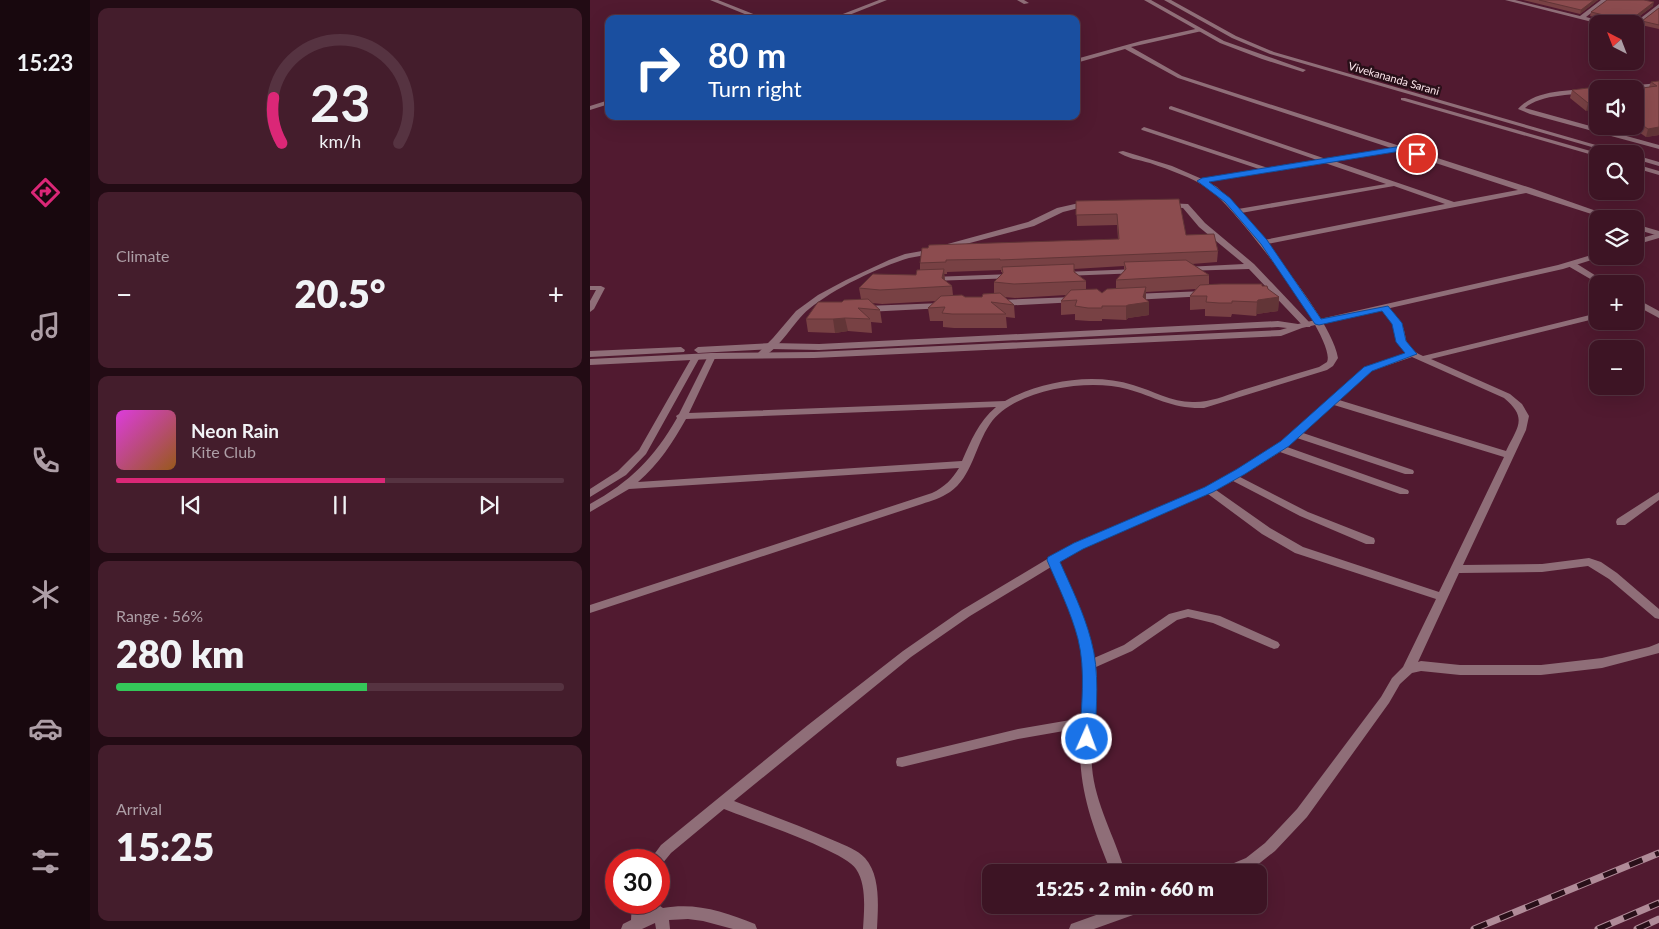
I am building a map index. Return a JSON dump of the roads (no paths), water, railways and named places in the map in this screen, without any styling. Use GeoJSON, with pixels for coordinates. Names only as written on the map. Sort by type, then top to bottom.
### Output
{"type":"FeatureCollection","features":[{"type":"Feature","properties":{"kind":"street"},"geometry":{"type":"LineString","coordinates":[[713,0],[752,15]]}},
{"type":"Feature","properties":{"kind":"street"},"geometry":{"type":"LineString","coordinates":[[844,15],[884,0]]}},
{"type":"Feature","properties":{"kind":"street"},"geometry":{"type":"LineString","coordinates":[[1508,0],[1589,20]]}},
{"type":"Feature","properties":{"kind":"street"},"geometry":{"type":"LineString","coordinates":[[1536,7],[1547,0]]}},
{"type":"Feature","properties":{"kind":"street"},"geometry":{"type":"LineString","coordinates":[[1582,18],[1605,0]]}},
{"type":"Feature","properties":{"kind":"street"},"geometry":{"type":"LineString","coordinates":[[1150,1],[1196,28],[1240,50],[1307,71]]}},
{"type":"Feature","properties":{"kind":"street","name":"Vivekananda Sarani"},"geometry":{"type":"LineString","coordinates":[[1169,1],[1234,37],[1272,53],[1592,145]]}},
{"type":"Feature","properties":{"kind":"street"},"geometry":{"type":"LineString","coordinates":[[1644,17],[1657,5]]}},
{"type":"Feature","properties":{"kind":"street"},"geometry":{"type":"LineString","coordinates":[[1080,60],[1196,28]]}},
{"type":"Feature","properties":{"kind":"street"},"geometry":{"type":"LineString","coordinates":[[1126,47],[1180,77],[1589,210]]}},
{"type":"Feature","properties":{"kind":"street"},"geometry":{"type":"LineString","coordinates":[[1644,86],[1659,85]]}},
{"type":"Feature","properties":{"kind":"street"},"geometry":{"type":"LineString","coordinates":[[1589,92],[1539,99],[1528,103],[1522,109],[1589,128]]}},
{"type":"Feature","properties":{"kind":"street","name":"Vivekananda Sarani"},"geometry":{"type":"LineString","coordinates":[[1398,98],[1589,152]]}},
{"type":"Feature","properties":{"kind":"street"},"geometry":{"type":"LineString","coordinates":[[590,108],[605,103]]}},
{"type":"Feature","properties":{"kind":"street"},"geometry":{"type":"LineString","coordinates":[[1171,108],[1455,205]]}},
{"type":"Feature","properties":{"kind":"street"},"geometry":{"type":"LineString","coordinates":[[1454,114],[1462,109]]}},
{"type":"Feature","properties":{"kind":"street"},"geometry":{"type":"LineString","coordinates":[[1144,129],[1269,170]]}},
{"type":"Feature","properties":{"kind":"street"},"geometry":{"type":"LineString","coordinates":[[1614,135],[1659,147]]}},
{"type":"Feature","properties":{"kind":"street"},"geometry":{"type":"LineString","coordinates":[[1202,181],[1402,149]]}},
{"type":"Feature","properties":{"kind":"street"},"geometry":{"type":"LineString","coordinates":[[590,609],[918,502],[946,490],[956,480],[991,416],[1006,404],[1026,393],[1046,387],[1111,383],[1127,386],[1187,407],[1204,405],[1322,369],[1331,364],[1334,358],[1332,350],[1319,322],[1264,242],[1237,211],[1215,189],[1202,181],[1121,152]]}},
{"type":"Feature","properties":{"kind":"street"},"geometry":{"type":"LineString","coordinates":[[1644,160],[1659,164]]}},
{"type":"Feature","properties":{"kind":"street"},"geometry":{"type":"LineString","coordinates":[[1644,169],[1659,173]]}},
{"type":"Feature","properties":{"kind":"street"},"geometry":{"type":"LineString","coordinates":[[1237,211],[1392,184]]}},
{"type":"Feature","properties":{"kind":"street"},"geometry":{"type":"LineString","coordinates":[[1264,242],[1530,190]]}},
{"type":"Feature","properties":{"kind":"street"},"geometry":{"type":"LineString","coordinates":[[760,355],[771,346],[800,312],[848,282],[904,257],[1031,224],[1060,210],[1086,203],[1095,204]]}},
{"type":"Feature","properties":{"kind":"street"},"geometry":{"type":"LineString","coordinates":[[1156,205],[1185,206],[1202,225],[1250,266],[1303,325]]}},
{"type":"Feature","properties":{"kind":"street"},"geometry":{"type":"LineString","coordinates":[[1644,229],[1659,234]]}},
{"type":"Feature","properties":{"kind":"street"},"geometry":{"type":"LineString","coordinates":[[1644,240],[1659,234]]}},
{"type":"Feature","properties":{"kind":"street"},"geometry":{"type":"LineString","coordinates":[[590,362],[696,356],[814,355],[1281,333],[1303,325],[1384,308],[1571,264],[1589,258]]}},
{"type":"Feature","properties":{"kind":"street"},"geometry":{"type":"LineString","coordinates":[[1571,264],[1590,275]]}},
{"type":"Feature","properties":{"kind":"street"},"geometry":{"type":"LineString","coordinates":[[1172,270],[1250,266]]}},
{"type":"Feature","properties":{"kind":"street"},"geometry":{"type":"LineString","coordinates":[[1054,274],[1143,271]]}},
{"type":"Feature","properties":{"kind":"street"},"geometry":{"type":"LineString","coordinates":[[927,279],[1025,275]]}},
{"type":"Feature","properties":{"kind":"street"},"geometry":{"type":"LineString","coordinates":[[848,282],[868,281]]}},
{"type":"Feature","properties":{"kind":"street"},"geometry":{"type":"LineString","coordinates":[[590,288],[601,288],[591,306]]}},
{"type":"Feature","properties":{"kind":"street"},"geometry":{"type":"LineString","coordinates":[[1263,291],[1273,290]]}},
{"type":"Feature","properties":{"kind":"street"},"geometry":{"type":"LineString","coordinates":[[1125,297],[1214,293]]}},
{"type":"Feature","properties":{"kind":"street"},"geometry":{"type":"LineString","coordinates":[[987,304],[1086,299]]}},
{"type":"Feature","properties":{"kind":"street"},"geometry":{"type":"LineString","coordinates":[[859,310],[948,306]]}},
{"type":"Feature","properties":{"kind":"street"},"geometry":{"type":"LineString","coordinates":[[1246,864],[1264,852],[1302,813],[1396,681],[1408,670],[1521,430],[1524,416],[1519,406],[1507,396],[1492,388],[1417,357],[1401,342],[1397,323],[1384,308]]}},
{"type":"Feature","properties":{"kind":"street"},"geometry":{"type":"LineString","coordinates":[[1644,308],[1659,315]]}},
{"type":"Feature","properties":{"kind":"street"},"geometry":{"type":"LineString","coordinates":[[800,312],[820,311]]}},
{"type":"Feature","properties":{"kind":"street"},"geometry":{"type":"LineString","coordinates":[[666,849],[812,728],[906,654],[966,613],[1078,546],[1209,490],[1232,477],[1278,448],[1368,369],[1589,317]]}},
{"type":"Feature","properties":{"kind":"street"},"geometry":{"type":"LineString","coordinates":[[590,354],[771,346],[819,347],[1278,324],[1303,325]]}},
{"type":"Feature","properties":{"kind":"street"},"geometry":{"type":"LineString","coordinates":[[590,494],[622,473],[643,452],[696,356]]}},
{"type":"Feature","properties":{"kind":"street"},"geometry":{"type":"LineString","coordinates":[[590,509],[626,486],[652,462],[666,443],[712,356]]}},
{"type":"Feature","properties":{"kind":"street"},"geometry":{"type":"LineString","coordinates":[[1332,401],[1509,455]]}},
{"type":"Feature","properties":{"kind":"street"},"geometry":{"type":"LineString","coordinates":[[681,416],[1006,404]]}},
{"type":"Feature","properties":{"kind":"street"},"geometry":{"type":"LineString","coordinates":[[1295,434],[1409,472]]}},
{"type":"Feature","properties":{"kind":"street"},"geometry":{"type":"LineString","coordinates":[[1278,448],[1404,492]]}},
{"type":"Feature","properties":{"kind":"street"},"geometry":{"type":"LineString","coordinates":[[626,486],[964,464]]}},
{"type":"Feature","properties":{"kind":"street"},"geometry":{"type":"LineString","coordinates":[[1232,477],[1304,514],[1370,541]]}},
{"type":"Feature","properties":{"kind":"street"},"geometry":{"type":"LineString","coordinates":[[1209,490],[1266,532],[1299,550],[1443,597]]}},
{"type":"Feature","properties":{"kind":"street"},"geometry":{"type":"LineString","coordinates":[[1621,522],[1659,496]]}},
{"type":"Feature","properties":{"kind":"street"},"geometry":{"type":"LineString","coordinates":[[1053,560],[1076,612],[1085,640],[1089,665],[1086,766],[1090,787],[1115,864]]}},
{"type":"Feature","properties":{"kind":"street"},"geometry":{"type":"LineString","coordinates":[[1456,569],[1542,568],[1589,562],[1598,564],[1659,615]]}},
{"type":"Feature","properties":{"kind":"street"},"geometry":{"type":"LineString","coordinates":[[1089,665],[1128,648],[1173,617],[1188,613],[1216,619],[1274,645]]}},
{"type":"Feature","properties":{"kind":"street"},"geometry":{"type":"LineString","coordinates":[[1408,670],[1421,666],[1460,670],[1541,670],[1602,663],[1652,651],[1659,647]]}},
{"type":"Feature","properties":{"kind":"street"},"geometry":{"type":"LineString","coordinates":[[902,762],[1018,734],[1088,722]]}},
{"type":"Feature","properties":{"kind":"street"},"geometry":{"type":"LineString","coordinates":[[722,803],[838,849],[859,860],[867,874],[871,907],[870,929]]}},
{"type":"Feature","properties":{"kind":"street"},"geometry":{"type":"LineString","coordinates":[[670,913],[686,912],[719,916],[750,929]]}},
{"type":"Feature","properties":{"kind":"street"},"geometry":{"type":"LineString","coordinates":[[633,926],[658,914]]}},
{"type":"Feature","properties":{"kind":"street"},"geometry":{"type":"LineString","coordinates":[[660,914],[663,929]]}},
{"type":"Feature","properties":{"kind":"street"},"geometry":{"type":"LineString","coordinates":[[1076,929],[1114,914]]}},
{"type":"Feature","properties":{"kind":"railway"},"geometry":{"type":"LineString","coordinates":[[1474,929],[1659,853]]}},
{"type":"Feature","properties":{"kind":"railway"},"geometry":{"type":"LineString","coordinates":[[1598,929],[1659,903]]}},
{"type":"Feature","properties":{"kind":"railway"},"geometry":{"type":"LineString","coordinates":[[1637,929],[1659,919]]}}]}
